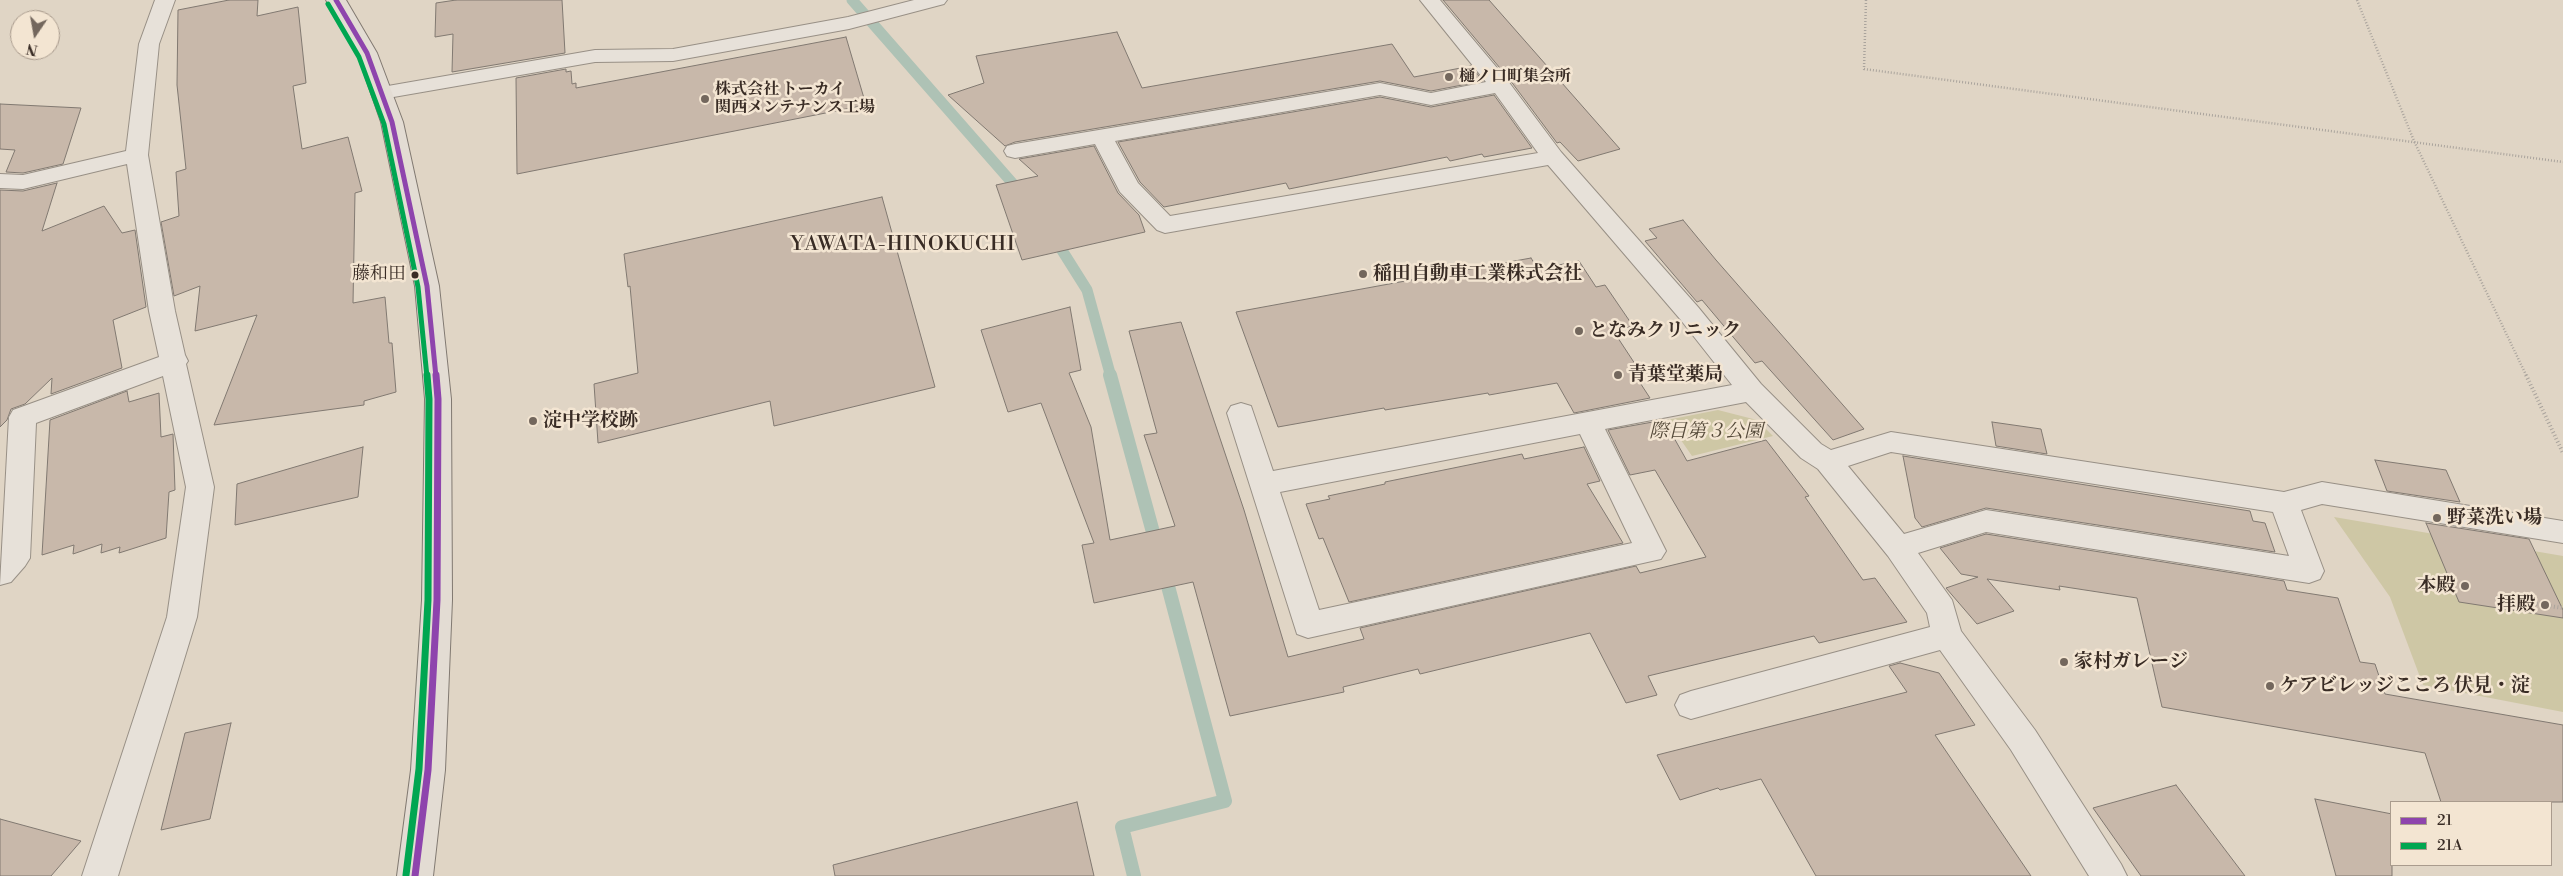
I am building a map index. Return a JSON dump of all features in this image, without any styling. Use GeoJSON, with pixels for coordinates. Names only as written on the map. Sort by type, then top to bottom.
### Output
{"type":"FeatureCollection","features":[{"type":"Feature","properties":{"kind":"main road"},"geometry":{"type":"LineString","coordinates":[[336,0],[367,53],[392,122],[407,185],[427,286],[438,399],[437,600],[428,770],[415,876]]}},
{"type":"Feature","properties":{"kind":"street"},"geometry":{"type":"LineString","coordinates":[[100,876],[183,608],[200,487],[162,311],[137,155],[149,44],[165,0]]}},
{"type":"Feature","properties":{"kind":"street"},"geometry":{"type":"LineString","coordinates":[[382,93],[595,56],[673,55],[849,23],[937,0]]}},
{"type":"Feature","properties":{"kind":"street"},"geometry":{"type":"LineString","coordinates":[[1430,0],[1500,86],[1553,157],[1689,313],[1752,391],[1811,451],[1828,462],[1898,548],[1941,609],[1947,635],[2023,740],[2109,876]]}},
{"type":"Feature","properties":{"kind":"street"},"geometry":{"type":"LineString","coordinates":[[1015,151],[1380,89],[1431,99],[1500,86]]}},
{"type":"Feature","properties":{"kind":"street"},"geometry":{"type":"LineString","coordinates":[[1102,137],[1128,187],[1165,225],[1553,157]]}},
{"type":"Feature","properties":{"kind":"street"},"geometry":{"type":"LineString","coordinates":[[0,181],[23,182],[137,155]]}},
{"type":"Feature","properties":{"kind":"street"},"geometry":{"type":"LineString","coordinates":[[0,572],[15,558],[23,417],[174,361]]}},
{"type":"Feature","properties":{"kind":"street"},"geometry":{"type":"LineString","coordinates":[[1263,484],[1752,391]]}},
{"type":"Feature","properties":{"kind":"street"},"geometry":{"type":"LineString","coordinates":[[1241,413],[1308,625],[1651,551],[1588,423]]}},
{"type":"Feature","properties":{"kind":"street"},"geometry":{"type":"LineString","coordinates":[[1828,462],[1890,442],[2284,503],[2322,493],[2563,532]]}},
{"type":"Feature","properties":{"kind":"street"},"geometry":{"type":"LineString","coordinates":[[1898,548],[1986,521],[2309,571],[2284,503]]}},
{"type":"Feature","properties":{"kind":"street"},"geometry":{"type":"LineString","coordinates":[[1690,705],[1947,635]]}},
{"type":"Feature","properties":{"kind":"path"},"geometry":{"type":"LineString","coordinates":[[1866,0],[1864,69],[2563,162]]}},
{"type":"Feature","properties":{"kind":"path"},"geometry":{"type":"LineString","coordinates":[[2357,0],[2414,141],[2563,453]]}},
{"type":"Feature","properties":{"kind":"path"},"geometry":{"type":"LineString","coordinates":[[2496,598],[2563,608]]}},
{"type":"Feature","properties":{"kind":"green space","name":"際目第３公園"},"geometry":{"type":"Polygon","coordinates":[[[1718,410],[1757,420],[1773,436],[1692,456],[1667,420],[1718,410]]]}},
{"type":"Feature","properties":{"kind":"green space"},"geometry":{"type":"Polygon","coordinates":[[[2334,517],[2563,556],[2563,712],[2423,685],[2390,597],[2334,517]]]}},
{"type":"Feature","properties":{"kind":"building"},"geometry":{"type":"Polygon","coordinates":[[[229,0],[258,0],[257,16],[298,7],[306,83],[293,86],[302,149],[348,137],[362,191],[355,193],[353,303],[385,297],[389,343],[392,343],[396,392],[364,401],[364,405],[214,425],[257,315],[195,331],[200,286],[174,296],[161,222],[179,216],[176,172],[186,169],[177,85],[178,10],[229,0]]]}},
{"type":"Feature","properties":{"kind":"building"},"geometry":{"type":"Polygon","coordinates":[[[456,0],[562,0],[565,53],[452,72],[453,34],[435,37],[436,3],[456,0]]]}},
{"type":"Feature","properties":{"kind":"building"},"geometry":{"type":"Polygon","coordinates":[[[1443,0],[1489,0],[1620,149],[1578,161],[1560,142],[1557,143],[1510,80],[1443,0]]]}},
{"type":"Feature","properties":{"kind":"building"},"geometry":{"type":"Polygon","coordinates":[[[1117,32],[1142,88],[1392,44],[1414,77],[1471,66],[1483,81],[1431,91],[1380,81],[1015,142],[1005,146],[948,95],[984,83],[976,56],[1117,32]]]}},
{"type":"Feature","properties":{"kind":"building","name":"株式会社 トーカイ 関西メンテナンス工場"},"geometry":{"type":"Polygon","coordinates":[[[846,37],[866,105],[517,174],[516,78],[566,69],[566,72],[571,71],[572,84],[576,83],[576,88],[846,37]]]}},
{"type":"Feature","properties":{"kind":"building"},"geometry":{"type":"Polygon","coordinates":[[[1494,95],[1532,148],[1484,157],[1482,154],[1450,161],[1447,157],[1289,189],[1286,183],[1164,207],[1140,182],[1118,142],[1380,97],[1431,107],[1494,95]]]}},
{"type":"Feature","properties":{"kind":"building"},"geometry":{"type":"Polygon","coordinates":[[[0,104],[81,108],[63,164],[23,173],[6,172],[15,150],[0,149],[0,104]]]}},
{"type":"Feature","properties":{"kind":"building"},"geometry":{"type":"Polygon","coordinates":[[[1094,146],[1118,193],[1139,215],[1145,232],[1022,260],[996,185],[1038,176],[1019,159],[1094,146]]]}},
{"type":"Feature","properties":{"kind":"building"},"geometry":{"type":"Polygon","coordinates":[[[57,183],[42,231],[104,206],[122,233],[135,230],[146,307],[113,320],[122,368],[51,394],[52,378],[25,404],[11,409],[7,420],[0,427],[0,190],[23,191],[57,183]]]}},
{"type":"Feature","properties":{"kind":"building"},"geometry":{"type":"Polygon","coordinates":[[[882,197],[935,387],[774,426],[770,401],[598,443],[594,384],[638,373],[630,286],[628,287],[624,254],[882,197]]]}},
{"type":"Feature","properties":{"kind":"building"},"geometry":{"type":"Polygon","coordinates":[[[1683,220],[1864,429],[1833,440],[1762,361],[1755,363],[1702,300],[1697,302],[1645,241],[1657,238],[1649,229],[1683,220]]]}},
{"type":"Feature","properties":{"kind":"building"},"geometry":{"type":"Polygon","coordinates":[[[1531,258],[1538,269],[1579,261],[1596,287],[1605,285],[1633,326],[1622,329],[1625,334],[1616,335],[1639,370],[1633,372],[1650,398],[1574,413],[1557,383],[1489,395],[1488,393],[1385,410],[1384,408],[1278,427],[1236,312],[1531,258]]]}},
{"type":"Feature","properties":{"kind":"building"},"geometry":{"type":"Polygon","coordinates":[[[1070,307],[1081,370],[1069,373],[1091,427],[1110,540],[1175,526],[1144,435],[1157,433],[1129,331],[1181,322],[1244,510],[1288,657],[1364,639],[1360,628],[1636,566],[1640,573],[1706,557],[1655,470],[1630,475],[1608,430],[1664,420],[1687,461],[1766,440],[1809,496],[1805,497],[1863,580],[1875,578],[1907,622],[1819,643],[1814,636],[1648,676],[1657,695],[1626,703],[1590,633],[1420,674],[1418,669],[1343,687],[1344,692],[1230,716],[1193,582],[1094,603],[1082,545],[1094,543],[1041,403],[1008,412],[981,330],[1070,307]]]}},
{"type":"Feature","properties":{"kind":"building"},"geometry":{"type":"Polygon","coordinates":[[[127,391],[129,402],[159,393],[161,437],[173,434],[175,490],[169,492],[166,538],[119,553],[120,547],[101,553],[102,544],[73,554],[74,545],[42,555],[50,420],[127,391]]]}},
{"type":"Feature","properties":{"kind":"building"},"geometry":{"type":"Polygon","coordinates":[[[1992,422],[2041,429],[2047,454],[1996,446],[1992,422]]]}},
{"type":"Feature","properties":{"kind":"building"},"geometry":{"type":"Polygon","coordinates":[[[363,447],[358,497],[235,525],[237,484],[363,447]]]}},
{"type":"Feature","properties":{"kind":"building"},"geometry":{"type":"Polygon","coordinates":[[[1584,447],[1600,481],[1587,484],[1623,543],[1349,602],[1323,538],[1319,539],[1306,504],[1330,499],[1328,496],[1385,484],[1385,482],[1522,454],[1524,459],[1584,447]]]}},
{"type":"Feature","properties":{"kind":"building"},"geometry":{"type":"Polygon","coordinates":[[[1903,456],[2250,511],[2253,521],[2265,523],[2275,552],[1986,508],[1922,527],[1915,518],[1903,456]]]}},
{"type":"Feature","properties":{"kind":"building"},"geometry":{"type":"Polygon","coordinates":[[[2375,460],[2446,470],[2460,502],[2387,491],[2375,460]]]}},
{"type":"Feature","properties":{"kind":"building"},"geometry":{"type":"Polygon","coordinates":[[[2426,523],[2529,539],[2563,610],[2563,618],[2459,602],[2426,523]]]}},
{"type":"Feature","properties":{"kind":"building"},"geometry":{"type":"Polygon","coordinates":[[[1986,534],[2284,581],[2287,590],[2338,598],[2360,662],[2375,664],[2385,694],[2563,725],[2563,802],[2441,801],[2425,753],[2162,707],[2137,598],[2059,586],[2060,590],[1987,579],[2014,611],[1977,624],[1946,588],[1978,577],[1961,574],[1940,548],[1986,534]]]}},
{"type":"Feature","properties":{"kind":"building"},"geometry":{"type":"Polygon","coordinates":[[[1900,663],[1939,673],[1975,725],[1935,735],[2031,876],[1816,876],[1761,779],[1720,790],[1718,788],[1680,800],[1657,755],[1907,692],[1889,666],[1900,663]]]}},
{"type":"Feature","properties":{"kind":"building"},"geometry":{"type":"Polygon","coordinates":[[[231,723],[210,819],[161,830],[185,733],[231,723]]]}},
{"type":"Feature","properties":{"kind":"building"},"geometry":{"type":"Polygon","coordinates":[[[2176,785],[2245,876],[2141,876],[2093,808],[2176,785]]]}},
{"type":"Feature","properties":{"kind":"building"},"geometry":{"type":"Polygon","coordinates":[[[2315,799],[2390,814],[2390,866],[2392,866],[2392,876],[2336,876],[2315,799]]]}},
{"type":"Feature","properties":{"kind":"building"},"geometry":{"type":"Polygon","coordinates":[[[1077,802],[1094,876],[835,876],[833,865],[1077,802]]]}},
{"type":"Feature","properties":{"kind":"building"},"geometry":{"type":"Polygon","coordinates":[[[0,819],[81,841],[51,876],[0,876],[0,819]]]}},
{"type":"Feature","properties":{"kind":"waterway"},"geometry":{"type":"LineString","coordinates":[[852,0],[1022,194]]}},
{"type":"Feature","properties":{"kind":"waterway"},"geometry":{"type":"LineString","coordinates":[[1053,236],[1087,290],[1111,377]]}},
{"type":"Feature","properties":{"kind":"waterway"},"geometry":{"type":"LineString","coordinates":[[1110,375],[1157,547]]}},
{"type":"Feature","properties":{"kind":"waterway"},"geometry":{"type":"LineString","coordinates":[[1134,876],[1122,827],[1225,801],[1164,571]]}},
{"type":"Feature","properties":{"kind":"transit line","name":"21"},"geometry":{"type":"LineString","coordinates":[[336,0],[367,53],[392,122],[427,286],[438,399],[437,600],[428,770],[415,876]]}},
{"type":"Feature","properties":{"kind":"transit line","name":"21A"},"geometry":{"type":"LineString","coordinates":[[328,4],[359,57],[384,124],[418,287],[429,399],[428,600],[419,769],[406,875]]}},
{"type":"Feature","properties":{"kind":"place","name":"樋ノ口町集会所"},"geometry":{"type":"Point","coordinates":[1449,77]}},
{"type":"Feature","properties":{"kind":"place","name":"株式会社 トーカイ 関西メンテナンス工場"},"geometry":{"type":"Point","coordinates":[705,99]}},
{"type":"Feature","properties":{"kind":"place","name":"稲田自動車工業株式会社"},"geometry":{"type":"Point","coordinates":[1363,274]}},
{"type":"Feature","properties":{"kind":"place","name":"藤和田"},"geometry":{"type":"Point","coordinates":[415,275]}},
{"type":"Feature","properties":{"kind":"place","name":"となみクリニック"},"geometry":{"type":"Point","coordinates":[1579,331]}},
{"type":"Feature","properties":{"kind":"place","name":"青葉堂薬局"},"geometry":{"type":"Point","coordinates":[1618,375]}},
{"type":"Feature","properties":{"kind":"place","name":"淀中学校跡"},"geometry":{"type":"Point","coordinates":[533,421]}},
{"type":"Feature","properties":{"kind":"place","name":"野菜洗い場"},"geometry":{"type":"Point","coordinates":[2437,518]}},
{"type":"Feature","properties":{"kind":"place","name":"本殿"},"geometry":{"type":"Point","coordinates":[2465,586]}},
{"type":"Feature","properties":{"kind":"place","name":"拝殿"},"geometry":{"type":"Point","coordinates":[2545,605]}},
{"type":"Feature","properties":{"kind":"place","name":"家村ガレージ"},"geometry":{"type":"Point","coordinates":[2064,662]}},
{"type":"Feature","properties":{"kind":"place","name":"ケアビレッジこころ 伏見・淀"},"geometry":{"type":"Point","coordinates":[2270,686]}},
{"type":"Feature","properties":{"kind":"district","name":"YAWATA-HINOKUCHI"},"geometry":{"type":"Point","coordinates":[903,245]}}]}
